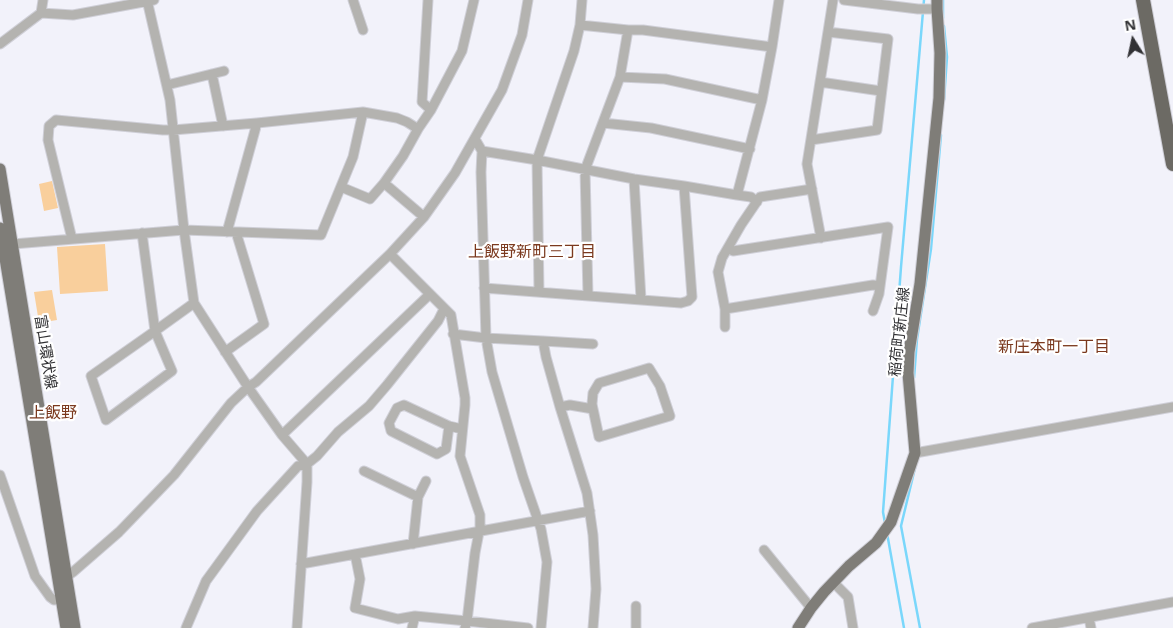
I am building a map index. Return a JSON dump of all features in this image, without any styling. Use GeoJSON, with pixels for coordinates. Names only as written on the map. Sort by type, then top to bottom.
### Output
{"type":"FeatureCollection","features":[{"type":"Feature","properties":{"kind":"highway"},"geometry":{"type":"LineString","coordinates":[[1143,0],[1173,164]]}},
{"type":"Feature","properties":{"kind":"main road","name":"稲荷町新庄線"},"geometry":{"type":"LineString","coordinates":[[798,628],[811,608],[833,582],[876,543],[891,522],[914,453],[908,373],[909,352],[920,284],[940,98],[940,53],[930,7]]}},
{"type":"Feature","properties":{"kind":"main road","name":"富山環状線"},"geometry":{"type":"LineString","coordinates":[[0,169],[62,578],[61,599],[66,628]]}},
{"type":"Feature","properties":{"kind":"main road","name":"富山環状線"},"geometry":{"type":"LineString","coordinates":[[0,228],[62,578],[75,628]]}},
{"type":"Feature","properties":{"kind":"street"},"geometry":{"type":"LineString","coordinates":[[41,13],[43,0]]}},
{"type":"Feature","properties":{"kind":"street"},"geometry":{"type":"LineString","coordinates":[[353,0],[363,30]]}},
{"type":"Feature","properties":{"kind":"street"},"geometry":{"type":"LineString","coordinates":[[428,0],[422,102],[431,110]]}},
{"type":"Feature","properties":{"kind":"street"},"geometry":{"type":"LineString","coordinates":[[341,187],[370,199],[384,183],[431,110],[462,51],[474,0]]}},
{"type":"Feature","properties":{"kind":"street"},"geometry":{"type":"LineString","coordinates":[[62,578],[79,568],[119,532],[174,475],[231,403],[256,382],[390,254],[424,217],[455,173],[502,90],[522,35],[528,0]]}},
{"type":"Feature","properties":{"kind":"street"},"geometry":{"type":"LineString","coordinates":[[539,292],[537,160],[574,51],[580,25],[582,0]]}},
{"type":"Feature","properties":{"kind":"street"},"geometry":{"type":"LineString","coordinates":[[737,195],[762,100],[779,0]]}},
{"type":"Feature","properties":{"kind":"street"},"geometry":{"type":"LineString","coordinates":[[821,238],[807,164],[833,0]]}},
{"type":"Feature","properties":{"kind":"street"},"geometry":{"type":"LineString","coordinates":[[844,0],[930,7]]}},
{"type":"Feature","properties":{"kind":"street"},"geometry":{"type":"LineString","coordinates":[[0,44],[41,13],[72,15],[150,1],[170,100],[194,303],[248,387],[282,435],[307,464],[297,628]]}},
{"type":"Feature","properties":{"kind":"street"},"geometry":{"type":"LineString","coordinates":[[580,25],[644,30],[772,47]]}},
{"type":"Feature","properties":{"kind":"street"},"geometry":{"type":"LineString","coordinates":[[588,296],[585,170],[620,77],[628,30]]}},
{"type":"Feature","properties":{"kind":"street"},"geometry":{"type":"LineString","coordinates":[[811,140],[877,130],[888,39],[828,32]]}},
{"type":"Feature","properties":{"kind":"street"},"geometry":{"type":"LineString","coordinates":[[166,85],[224,71]]}},
{"type":"Feature","properties":{"kind":"street"},"geometry":{"type":"LineString","coordinates":[[212,74],[223,126]]}},
{"type":"Feature","properties":{"kind":"street"},"geometry":{"type":"LineString","coordinates":[[620,77],[665,79],[762,100]]}},
{"type":"Feature","properties":{"kind":"street"},"geometry":{"type":"LineString","coordinates":[[820,82],[882,90]]}},
{"type":"Feature","properties":{"kind":"street"},"geometry":{"type":"LineString","coordinates":[[72,239],[48,140],[49,126],[56,120],[173,130],[363,112],[397,118],[418,129]]}},
{"type":"Feature","properties":{"kind":"street"},"geometry":{"type":"LineString","coordinates":[[12,244],[184,230],[321,235],[353,157],[363,112]]}},
{"type":"Feature","properties":{"kind":"street"},"geometry":{"type":"LineString","coordinates":[[225,352],[264,324],[232,232],[257,123]]}},
{"type":"Feature","properties":{"kind":"street"},"geometry":{"type":"LineString","coordinates":[[603,123],[652,128],[750,149]]}},
{"type":"Feature","properties":{"kind":"street"},"geometry":{"type":"LineString","coordinates":[[475,139],[482,151],[486,338],[492,372],[523,477],[538,520],[547,562],[541,628]]}},
{"type":"Feature","properties":{"kind":"street"},"geometry":{"type":"LineString","coordinates":[[482,151],[634,179],[751,197],[757,202]]}},
{"type":"Feature","properties":{"kind":"street"},"geometry":{"type":"LineString","coordinates":[[634,179],[641,299]]}},
{"type":"Feature","properties":{"kind":"street"},"geometry":{"type":"LineString","coordinates":[[384,183],[424,217]]}},
{"type":"Feature","properties":{"kind":"street"},"geometry":{"type":"LineString","coordinates":[[484,288],[688,301],[692,296],[684,186]]}},
{"type":"Feature","properties":{"kind":"street"},"geometry":{"type":"LineString","coordinates":[[725,327],[725,309],[718,272],[722,258],[741,225],[760,197],[812,189]]}},
{"type":"Feature","properties":{"kind":"street"},"geometry":{"type":"LineString","coordinates":[[728,248],[733,251],[888,227],[879,294],[873,311]]}},
{"type":"Feature","properties":{"kind":"street"},"geometry":{"type":"LineString","coordinates":[[142,234],[155,331],[172,371],[106,420],[91,376],[155,331],[194,303]]}},
{"type":"Feature","properties":{"kind":"street"},"geometry":{"type":"LineString","coordinates":[[390,254],[450,315],[466,405],[460,456],[480,516],[466,624]]}},
{"type":"Feature","properties":{"kind":"street"},"geometry":{"type":"LineString","coordinates":[[725,309],[873,285],[880,286]]}},
{"type":"Feature","properties":{"kind":"street"},"geometry":{"type":"LineString","coordinates":[[282,435],[430,294]]}},
{"type":"Feature","properties":{"kind":"street"},"geometry":{"type":"LineString","coordinates":[[186,628],[206,581],[257,511],[298,466],[307,464],[317,456],[338,432],[369,406],[438,321],[444,309]]}},
{"type":"Feature","properties":{"kind":"street"},"geometry":{"type":"LineString","coordinates":[[453,334],[486,338],[593,344]]}},
{"type":"Feature","properties":{"kind":"street"},"geometry":{"type":"LineString","coordinates":[[543,341],[560,407],[587,494],[590,511],[596,589],[593,628]]}},
{"type":"Feature","properties":{"kind":"street"},"geometry":{"type":"LineString","coordinates":[[649,368],[660,386],[670,416],[598,437],[593,409],[593,393],[599,383],[649,368]]}},
{"type":"Feature","properties":{"kind":"street"},"geometry":{"type":"LineString","coordinates":[[560,407],[570,405],[593,409]]}},
{"type":"Feature","properties":{"kind":"street"},"geometry":{"type":"LineString","coordinates":[[449,426],[446,449],[437,454],[391,431],[389,423],[397,408],[404,406],[449,426],[462,429]]}},
{"type":"Feature","properties":{"kind":"street"},"geometry":{"type":"LineString","coordinates":[[914,453],[1173,407]]}},
{"type":"Feature","properties":{"kind":"street"},"geometry":{"type":"LineString","coordinates":[[364,471],[418,497]]}},
{"type":"Feature","properties":{"kind":"street"},"geometry":{"type":"LineString","coordinates":[[0,475],[35,576],[54,600],[61,599]]}},
{"type":"Feature","properties":{"kind":"street"},"geometry":{"type":"LineString","coordinates":[[413,544],[418,497],[426,481]]}},
{"type":"Feature","properties":{"kind":"street"},"geometry":{"type":"LineString","coordinates":[[301,564],[590,511]]}},
{"type":"Feature","properties":{"kind":"street"},"geometry":{"type":"LineString","coordinates":[[764,550],[811,608]]}},
{"type":"Feature","properties":{"kind":"street"},"geometry":{"type":"LineString","coordinates":[[355,554],[360,579],[355,608],[398,619],[415,616],[466,624],[528,628]]}},
{"type":"Feature","properties":{"kind":"street"},"geometry":{"type":"LineString","coordinates":[[833,582],[848,598],[853,628]]}},
{"type":"Feature","properties":{"kind":"street"},"geometry":{"type":"LineString","coordinates":[[1032,628],[1173,602]]}},
{"type":"Feature","properties":{"kind":"street"},"geometry":{"type":"LineString","coordinates":[[636,606],[636,628]]}},
{"type":"Feature","properties":{"kind":"street"},"geometry":{"type":"LineString","coordinates":[[412,628],[415,616]]}},
{"type":"Feature","properties":{"kind":"street"},"geometry":{"type":"LineString","coordinates":[[1089,618],[1091,628]]}},
{"type":"Feature","properties":{"kind":"building"},"geometry":{"type":"Polygon","coordinates":[[[52,181],[58,208],[44,211],[39,184],[52,181]]]}},
{"type":"Feature","properties":{"kind":"building"},"geometry":{"type":"Polygon","coordinates":[[[105,244],[108,291],[60,294],[57,247],[105,244]]]}},
{"type":"Feature","properties":{"kind":"building"},"geometry":{"type":"Polygon","coordinates":[[[52,290],[57,320],[39,323],[34,292],[52,290]]]}},
{"type":"Feature","properties":{"kind":"waterway"},"geometry":{"type":"LineString","coordinates":[[885,523],[883,512],[901,267],[924,0]]}},
{"type":"Feature","properties":{"kind":"waterway"},"geometry":{"type":"LineString","coordinates":[[943,0],[943,18]]}},
{"type":"Feature","properties":{"kind":"waterway"},"geometry":{"type":"LineString","coordinates":[[944,26],[947,57],[944,100]]}},
{"type":"Feature","properties":{"kind":"waterway"},"geometry":{"type":"LineString","coordinates":[[914,378],[917,339],[931,249],[941,135]]}},
{"type":"Feature","properties":{"kind":"waterway"},"geometry":{"type":"LineString","coordinates":[[915,468],[901,526],[920,628]]}},
{"type":"Feature","properties":{"kind":"waterway"},"geometry":{"type":"LineString","coordinates":[[887,533],[904,628]]}},
{"type":"Feature","properties":{"kind":"district","name":"上飯野新町三丁目"},"geometry":{"type":"Point","coordinates":[532,252]}},
{"type":"Feature","properties":{"kind":"district","name":"新庄本町一丁目"},"geometry":{"type":"Point","coordinates":[1054,347]}},
{"type":"Feature","properties":{"kind":"district","name":"上飯野"},"geometry":{"type":"Point","coordinates":[53,413]}}]}
